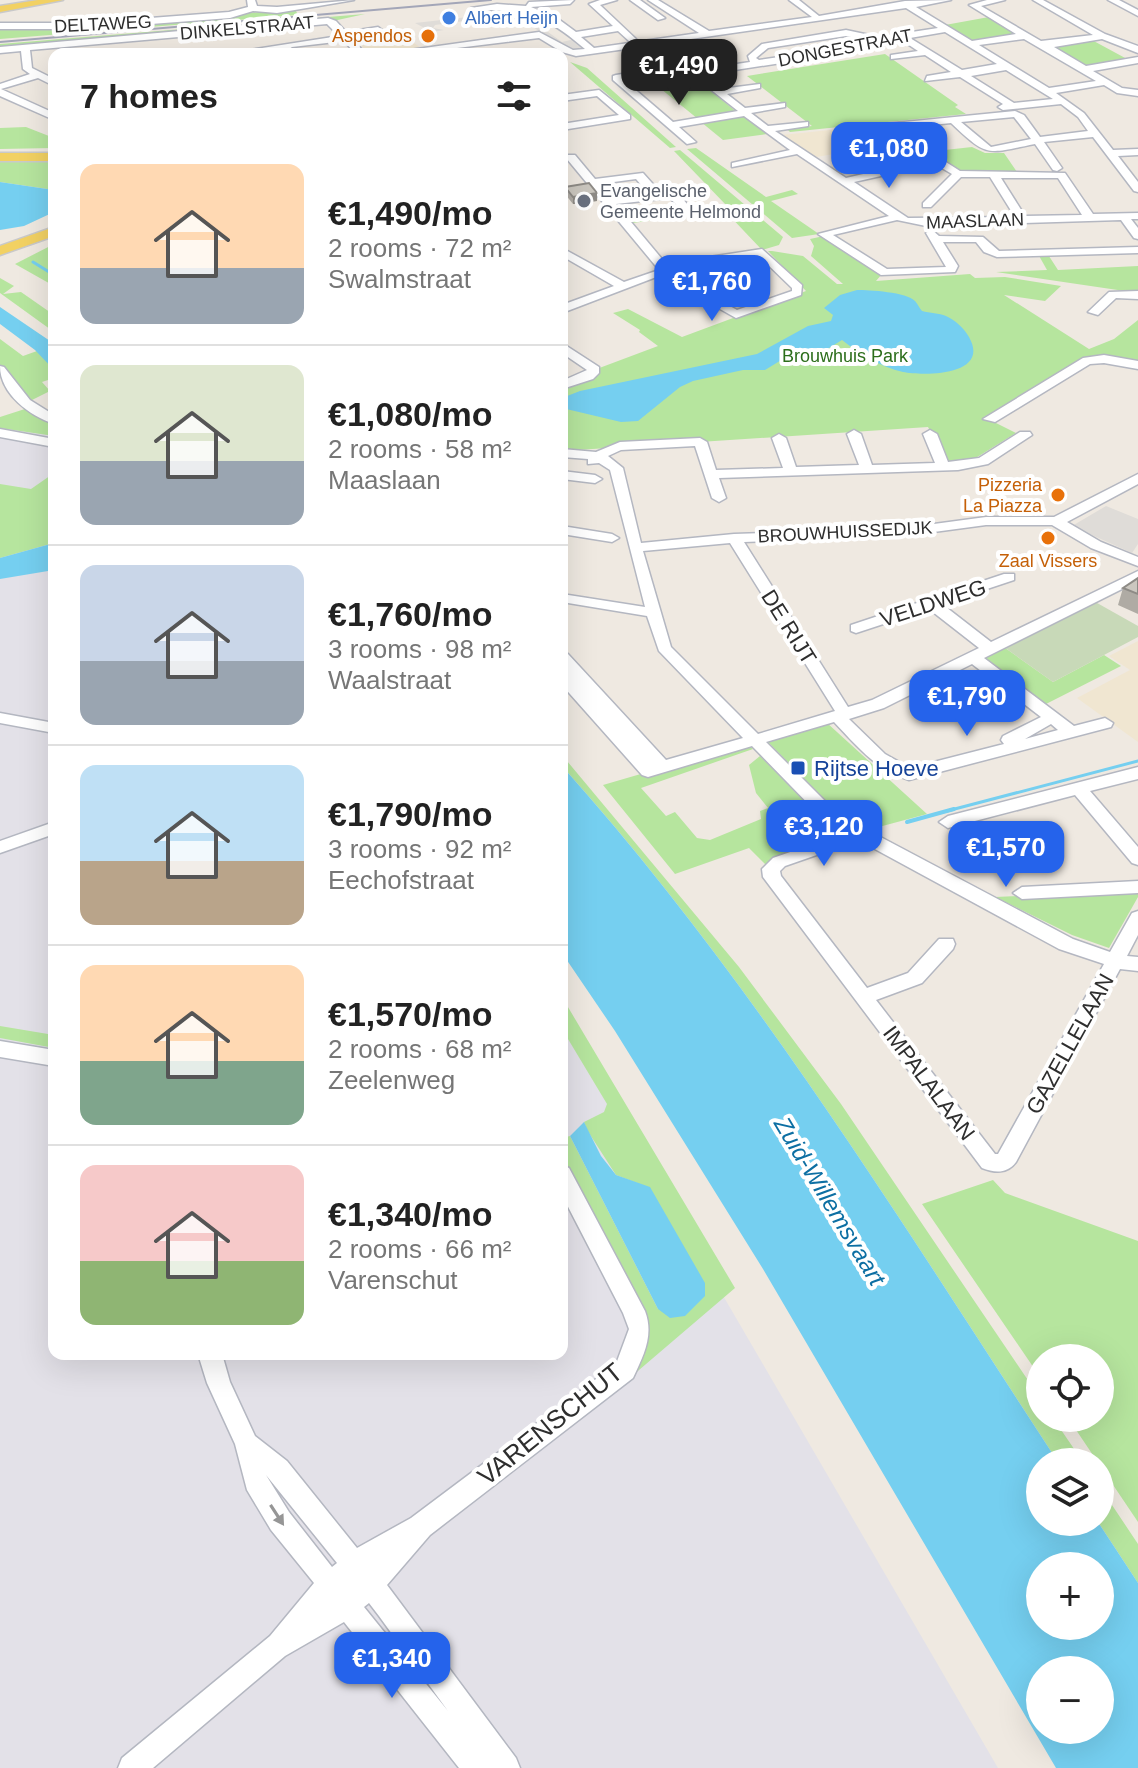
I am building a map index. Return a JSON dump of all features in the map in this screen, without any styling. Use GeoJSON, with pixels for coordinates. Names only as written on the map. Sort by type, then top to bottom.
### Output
{"type":"FeatureCollection","features":[{"type":"Feature","properties":{"kind":"main road"},"geometry":{"type":"LineString","coordinates":[[0,7],[35,0]]}},
{"type":"Feature","properties":{"kind":"main road"},"geometry":{"type":"LineString","coordinates":[[0,7],[58,0]]}},
{"type":"Feature","properties":{"kind":"main road"},"geometry":{"type":"LineString","coordinates":[[0,157],[48,157]]}},
{"type":"Feature","properties":{"kind":"main road"},"geometry":{"type":"LineString","coordinates":[[0,251],[48,233]]}},
{"type":"Feature","properties":{"kind":"street","name":"DELTAWEG"},"geometry":{"type":"LineString","coordinates":[[0,26],[111,25],[230,15],[252,4],[277,10],[350,0]]}},
{"type":"Feature","properties":{"kind":"street"},"geometry":{"type":"LineString","coordinates":[[613,0],[594,3],[616,24]]}},
{"type":"Feature","properties":{"kind":"street"},"geometry":{"type":"LineString","coordinates":[[634,0],[679,32]]}},
{"type":"Feature","properties":{"kind":"street"},"geometry":{"type":"LineString","coordinates":[[652,0],[711,35]]}},
{"type":"Feature","properties":{"kind":"street"},"geometry":{"type":"LineString","coordinates":[[662,0],[711,35]]}},
{"type":"Feature","properties":{"kind":"street"},"geometry":{"type":"LineString","coordinates":[[793,0],[815,15]]}},
{"type":"Feature","properties":{"kind":"street"},"geometry":{"type":"LineString","coordinates":[[769,22],[845,11],[885,0]]}},
{"type":"Feature","properties":{"kind":"street"},"geometry":{"type":"LineString","coordinates":[[568,55],[946,0]]}},
{"type":"Feature","properties":{"kind":"street"},"geometry":{"type":"LineString","coordinates":[[1001,0],[973,6],[1105,82],[1127,93],[1138,93]]}},
{"type":"Feature","properties":{"kind":"street"},"geometry":{"type":"LineString","coordinates":[[1037,0],[1102,36],[1119,40],[1138,50]]}},
{"type":"Feature","properties":{"kind":"street"},"geometry":{"type":"LineString","coordinates":[[1112,0],[1138,13]]}},
{"type":"Feature","properties":{"kind":"street"},"geometry":{"type":"LineString","coordinates":[[475,8],[570,1]]}},
{"type":"Feature","properties":{"kind":"street"},"geometry":{"type":"LineString","coordinates":[[905,4],[1064,101],[1081,115],[1138,189]]}},
{"type":"Feature","properties":{"kind":"street"},"geometry":{"type":"LineString","coordinates":[[519,7],[549,15],[561,14]]}},
{"type":"Feature","properties":{"kind":"street"},"geometry":{"type":"LineString","coordinates":[[585,10],[597,8]]}},
{"type":"Feature","properties":{"kind":"street"},"geometry":{"type":"LineString","coordinates":[[549,15],[593,51]]}},
{"type":"Feature","properties":{"kind":"street"},"geometry":{"type":"LineString","coordinates":[[641,17],[654,15]]}},
{"type":"Feature","properties":{"kind":"street"},"geometry":{"type":"LineString","coordinates":[[576,35],[627,19]]}},
{"type":"Feature","properties":{"kind":"street","name":"DINKELSTRAAT"},"geometry":{"type":"LineString","coordinates":[[0,50],[333,23],[356,48]]}},
{"type":"Feature","properties":{"kind":"street","name":"MAASLAAN"},"geometry":{"type":"LineString","coordinates":[[616,24],[634,45],[673,57]]}},
{"type":"Feature","properties":{"kind":"street","name":"DONGESTRAAT"},"geometry":{"type":"LineString","coordinates":[[671,125],[616,78],[757,64],[865,47],[869,42],[947,29]]}},
{"type":"Feature","properties":{"kind":"street"},"geometry":{"type":"LineString","coordinates":[[269,48],[378,30]]}},
{"type":"Feature","properties":{"kind":"street"},"geometry":{"type":"LineString","coordinates":[[757,64],[751,58],[765,46],[846,33],[879,40]]}},
{"type":"Feature","properties":{"kind":"street"},"geometry":{"type":"LineString","coordinates":[[436,48],[544,35],[555,48]]}},
{"type":"Feature","properties":{"kind":"street"},"geometry":{"type":"LineString","coordinates":[[901,36],[1012,106]]}},
{"type":"Feature","properties":{"kind":"street"},"geometry":{"type":"LineString","coordinates":[[971,44],[1024,36]]}},
{"type":"Feature","properties":{"kind":"street"},"geometry":{"type":"LineString","coordinates":[[1044,45],[1102,36]]}},
{"type":"Feature","properties":{"kind":"street","name":"MAASLAAN"},"geometry":{"type":"LineString","coordinates":[[657,42],[766,129],[897,217],[926,223],[1138,216]]}},
{"type":"Feature","properties":{"kind":"street"},"geometry":{"type":"LineString","coordinates":[[285,48],[290,45]]}},
{"type":"Feature","properties":{"kind":"street"},"geometry":{"type":"LineString","coordinates":[[25,49],[26,65],[48,79]]}},
{"type":"Feature","properties":{"kind":"street"},"geometry":{"type":"LineString","coordinates":[[894,57],[926,52]]}},
{"type":"Feature","properties":{"kind":"street"},"geometry":{"type":"LineString","coordinates":[[1086,69],[1138,60]]}},
{"type":"Feature","properties":{"kind":"street"},"geometry":{"type":"LineString","coordinates":[[0,89],[37,75]]}},
{"type":"Feature","properties":{"kind":"street"},"geometry":{"type":"LineString","coordinates":[[1049,91],[1105,82]]}},
{"type":"Feature","properties":{"kind":"street"},"geometry":{"type":"LineString","coordinates":[[719,92],[757,86]]}},
{"type":"Feature","properties":{"kind":"street"},"geometry":{"type":"LineString","coordinates":[[0,89],[48,114]]}},
{"type":"Feature","properties":{"kind":"street"},"geometry":{"type":"LineString","coordinates":[[568,97],[599,93],[627,117],[568,126]]}},
{"type":"Feature","properties":{"kind":"street"},"geometry":{"type":"LineString","coordinates":[[23,102],[48,94]]}},
{"type":"Feature","properties":{"kind":"street"},"geometry":{"type":"LineString","coordinates":[[971,110],[1064,101]]}},
{"type":"Feature","properties":{"kind":"street"},"geometry":{"type":"LineString","coordinates":[[671,125],[782,105]]}},
{"type":"Feature","properties":{"kind":"street"},"geometry":{"type":"LineString","coordinates":[[1059,172],[958,174],[884,127],[1015,114],[1021,117],[1036,141],[1059,172],[1090,218]]}},
{"type":"Feature","properties":{"kind":"street"},"geometry":{"type":"LineString","coordinates":[[953,120],[985,149],[1063,135],[1095,134]]}},
{"type":"Feature","properties":{"kind":"street"},"geometry":{"type":"LineString","coordinates":[[766,129],[805,124]]}},
{"type":"Feature","properties":{"kind":"street"},"geometry":{"type":"LineString","coordinates":[[671,125],[691,142]]}},
{"type":"Feature","properties":{"kind":"street"},"geometry":{"type":"LineString","coordinates":[[736,165],[798,151]]}},
{"type":"Feature","properties":{"kind":"street"},"geometry":{"type":"LineString","coordinates":[[1111,153],[1138,152]]}},
{"type":"Feature","properties":{"kind":"street"},"geometry":{"type":"LineString","coordinates":[[568,154],[666,271]]}},
{"type":"Feature","properties":{"kind":"street"},"geometry":{"type":"LineString","coordinates":[[845,181],[934,161]]}},
{"type":"Feature","properties":{"kind":"street"},"geometry":{"type":"LineString","coordinates":[[927,205],[958,174]]}},
{"type":"Feature","properties":{"kind":"street"},"geometry":{"type":"LineString","coordinates":[[589,178],[639,175],[657,196]]}},
{"type":"Feature","properties":{"kind":"street"},"geometry":{"type":"LineString","coordinates":[[994,175],[1022,220]]}},
{"type":"Feature","properties":{"kind":"street"},"geometry":{"type":"LineString","coordinates":[[609,202],[673,194],[687,210]]}},
{"type":"Feature","properties":{"kind":"street"},"geometry":{"type":"LineString","coordinates":[[897,217],[824,234],[885,273],[951,270],[952,266],[926,223]]}},
{"type":"Feature","properties":{"kind":"street"},"geometry":{"type":"LineString","coordinates":[[1124,217],[1138,236]]}},
{"type":"Feature","properties":{"kind":"street"},"geometry":{"type":"LineString","coordinates":[[936,239],[979,239],[992,253],[1138,250]]}},
{"type":"Feature","properties":{"kind":"street"},"geometry":{"type":"LineString","coordinates":[[714,243],[727,257]]}},
{"type":"Feature","properties":{"kind":"street"},"geometry":{"type":"LineString","coordinates":[[762,252],[799,290],[736,314],[678,282],[681,274],[687,263],[762,252]]}},
{"type":"Feature","properties":{"kind":"street"},"geometry":{"type":"LineString","coordinates":[[568,254],[624,287]]}},
{"type":"Feature","properties":{"kind":"street"},"geometry":{"type":"LineString","coordinates":[[568,306],[666,271],[681,274]]}},
{"type":"Feature","properties":{"kind":"street"},"geometry":{"type":"LineString","coordinates":[[1094,312],[1113,294],[1138,295]]}},
{"type":"Feature","properties":{"kind":"street"},"geometry":{"type":"LineString","coordinates":[[568,351],[595,370],[568,382]]}},
{"type":"Feature","properties":{"kind":"street"},"geometry":{"type":"LineString","coordinates":[[710,474],[943,466],[983,461],[1025,435],[990,419],[1087,361],[1104,359],[1138,365]]}},
{"type":"Feature","properties":{"kind":"street"},"geometry":{"type":"LineString","coordinates":[[0,370],[28,405],[48,417]]}},
{"type":"Feature","properties":{"kind":"street"},"geometry":{"type":"LineString","coordinates":[[0,433],[48,442]]}},
{"type":"Feature","properties":{"kind":"street"},"geometry":{"type":"LineString","coordinates":[[854,434],[867,469]]}},
{"type":"Feature","properties":{"kind":"street"},"geometry":{"type":"LineString","coordinates":[[930,434],[943,466]]}},
{"type":"Feature","properties":{"kind":"street"},"geometry":{"type":"LineString","coordinates":[[779,438],[791,471]]}},
{"type":"Feature","properties":{"kind":"street"},"geometry":{"type":"LineString","coordinates":[[596,459],[620,446],[700,442],[719,498]]}},
{"type":"Feature","properties":{"kind":"street"},"geometry":{"type":"LineString","coordinates":[[568,457],[596,459],[617,475],[664,648],[833,819],[1066,944],[1116,961],[1138,964]]}},
{"type":"Feature","properties":{"kind":"street"},"geometry":{"type":"LineString","coordinates":[[568,476],[595,479]]}},
{"type":"Feature","properties":{"kind":"street"},"geometry":{"type":"LineString","coordinates":[[1055,521],[1069,517],[1138,478]]}},
{"type":"Feature","properties":{"kind":"street","name":"BROUWHUISSEDIJK"},"geometry":{"type":"LineString","coordinates":[[635,548],[734,538],[904,532],[986,521],[1055,521]]}},
{"type":"Feature","properties":{"kind":"street"},"geometry":{"type":"LineString","coordinates":[[1055,521],[1096,545],[1136,563]]}},
{"type":"Feature","properties":{"kind":"street"},"geometry":{"type":"LineString","coordinates":[[568,531],[612,538]]}},
{"type":"Feature","properties":{"kind":"street","name":"DE RIJT"},"geometry":{"type":"LineString","coordinates":[[734,538],[842,716],[897,771],[909,774],[976,757]]}},
{"type":"Feature","properties":{"kind":"street"},"geometry":{"type":"LineString","coordinates":[[568,682],[648,771],[878,704],[991,650],[1136,563]]}},
{"type":"Feature","properties":{"kind":"street","name":"VELDWEG"},"geometry":{"type":"LineString","coordinates":[[856,628],[1009,577]]}},
{"type":"Feature","properties":{"kind":"street"},"geometry":{"type":"LineString","coordinates":[[568,599],[656,613]]}},
{"type":"Feature","properties":{"kind":"street"},"geometry":{"type":"LineString","coordinates":[[933,604],[991,650]]}},
{"type":"Feature","properties":{"kind":"street"},"geometry":{"type":"LineString","coordinates":[[974,658],[1072,732]]}},
{"type":"Feature","properties":{"kind":"street"},"geometry":{"type":"LineString","coordinates":[[568,664],[663,767]]}},
{"type":"Feature","properties":{"kind":"street"},"geometry":{"type":"LineString","coordinates":[[976,757],[1053,717]]}},
{"type":"Feature","properties":{"kind":"street"},"geometry":{"type":"LineString","coordinates":[[0,718],[48,725]]}},
{"type":"Feature","properties":{"kind":"street"},"geometry":{"type":"LineString","coordinates":[[976,757],[1105,723]]}},
{"type":"Feature","properties":{"kind":"street"},"geometry":{"type":"LineString","coordinates":[[948,822],[1138,773]]}},
{"type":"Feature","properties":{"kind":"street"},"geometry":{"type":"LineString","coordinates":[[1080,790],[1138,859]]}},
{"type":"Feature","properties":{"kind":"street","name":"IMPALALAAN"},"geometry":{"type":"LineString","coordinates":[[846,828],[825,846],[779,862],[771,869],[772,877],[989,1162],[996,1165]]}},
{"type":"Feature","properties":{"kind":"street"},"geometry":{"type":"LineString","coordinates":[[0,847],[48,830]]}},
{"type":"Feature","properties":{"kind":"street"},"geometry":{"type":"LineString","coordinates":[[1022,893],[1138,887]]}},
{"type":"Feature","properties":{"kind":"street","name":"GAZELLELAAN"},"geometry":{"type":"LineString","coordinates":[[996,1165],[1009,1156],[1138,918]]}},
{"type":"Feature","properties":{"kind":"street","name":"IMPALALAAN"},"geometry":{"type":"LineString","coordinates":[[864,997],[915,978],[946,944]]}},
{"type":"Feature","properties":{"kind":"street"},"geometry":{"type":"LineString","coordinates":[[0,1049],[48,1057]]}},
{"type":"Feature","properties":{"kind":"street","name":"VARENSCHUT"},"geometry":{"type":"LineString","coordinates":[[361,1575],[625,1371],[640,1329],[634,1311],[568,1185]]}},
{"type":"Feature","properties":{"kind":"street"},"geometry":{"type":"LineString","coordinates":[[212,1360],[247,1444],[256,1482],[280,1521],[476,1768]]}},
{"type":"Feature","properties":{"kind":"street"},"geometry":{"type":"LineString","coordinates":[[247,1444],[278,1469],[485,1736],[506,1768]]}},
{"type":"Feature","properties":{"kind":"street"},"geometry":{"type":"LineString","coordinates":[[276,1647],[305,1609],[330,1584],[361,1575]]}},
{"type":"Feature","properties":{"kind":"street"},"geometry":{"type":"LineString","coordinates":[[132,1768],[276,1647],[347,1605],[361,1575]]}},
{"type":"Feature","properties":{"kind":"shaded area"},"geometry":{"type":"Polygon","coordinates":[[[495,14],[527,17],[562,42],[575,39],[589,51],[568,51],[568,48],[562,48],[525,21],[503,25],[494,17],[435,25],[433,28],[444,30],[432,32],[415,23],[495,14]]]}},
{"type":"Feature","properties":{"kind":"shaded area"},"geometry":{"type":"Polygon","coordinates":[[[392,29],[420,47],[364,48],[359,43],[364,42],[356,34],[392,29]]]}},
{"type":"Feature","properties":{"kind":"shaded area"},"geometry":{"type":"Polygon","coordinates":[[[849,128],[888,153],[854,161],[840,153],[816,157],[782,135],[849,128]]]}},
{"type":"Feature","properties":{"kind":"shaded area"},"geometry":{"type":"Polygon","coordinates":[[[0,427],[48,431],[48,1360],[568,1360],[568,1029],[998,1768],[0,1768],[0,427]]]}},
{"type":"Feature","properties":{"kind":"shaded area"},"geometry":{"type":"Polygon","coordinates":[[[1106,506],[1138,519],[1138,544],[1132,553],[1072,526],[1106,506]]]}},
{"type":"Feature","properties":{"kind":"shaded area"},"geometry":{"type":"Polygon","coordinates":[[[1138,641],[1138,742],[1077,698],[1130,670],[1109,656],[1138,641]]]}},
{"type":"Feature","properties":{"kind":"green space"},"geometry":{"type":"Polygon","coordinates":[[[295,9],[298,15],[0,39],[0,28],[66,28],[295,9]]]}},
{"type":"Feature","properties":{"kind":"green space"},"geometry":{"type":"Polygon","coordinates":[[[365,14],[333,21],[0,48],[0,44],[365,14]]]}},
{"type":"Feature","properties":{"kind":"green space"},"geometry":{"type":"Polygon","coordinates":[[[989,17],[1018,34],[973,42],[945,25],[989,17]]]}},
{"type":"Feature","properties":{"kind":"green space"},"geometry":{"type":"Polygon","coordinates":[[[1090,39],[1127,59],[1086,66],[1048,46],[1090,39]]]}},
{"type":"Feature","properties":{"kind":"green space"},"geometry":{"type":"Polygon","coordinates":[[[885,54],[958,105],[955,107],[966,114],[790,132],[787,129],[812,126],[747,76],[885,54]]]}},
{"type":"Feature","properties":{"kind":"green space"},"geometry":{"type":"Polygon","coordinates":[[[570,62],[587,68],[676,147],[670,148],[570,62]]]}},
{"type":"Feature","properties":{"kind":"green space"},"geometry":{"type":"Polygon","coordinates":[[[701,83],[738,113],[698,119],[661,89],[701,83]]]}},
{"type":"Feature","properties":{"kind":"green space"},"geometry":{"type":"Polygon","coordinates":[[[742,115],[767,134],[723,140],[701,122],[742,115]]]}},
{"type":"Feature","properties":{"kind":"green space"},"geometry":{"type":"Polygon","coordinates":[[[26,127],[48,136],[48,148],[0,149],[0,128],[26,127]]]}},
{"type":"Feature","properties":{"kind":"green space"},"geometry":{"type":"Polygon","coordinates":[[[972,147],[985,153],[1004,153],[1017,172],[959,172],[927,152],[972,147]]]}},
{"type":"Feature","properties":{"kind":"green space"},"geometry":{"type":"Polygon","coordinates":[[[696,148],[766,197],[792,190],[798,194],[771,201],[819,234],[792,238],[687,149],[696,148]]]}},
{"type":"Feature","properties":{"kind":"green space"},"geometry":{"type":"Polygon","coordinates":[[[680,150],[783,237],[779,245],[762,250],[725,211],[632,223],[628,218],[726,205],[674,151],[680,150]]]}},
{"type":"Feature","properties":{"kind":"green space"},"geometry":{"type":"Polygon","coordinates":[[[0,160],[48,161],[48,189],[0,182],[0,160]]]}},
{"type":"Feature","properties":{"kind":"green space","name":"Brouwhuis Park"},"geometry":{"type":"Polygon","coordinates":[[[824,236],[882,274],[876,281],[970,274],[975,278],[1005,277],[1061,286],[1045,301],[1004,295],[1089,349],[1114,339],[1138,320],[1138,363],[1098,355],[984,417],[1016,433],[974,459],[946,462],[928,427],[568,451],[568,380],[658,346],[613,313],[628,309],[682,337],[806,291],[768,251],[803,256],[837,284],[843,284],[811,256],[814,246],[810,239],[824,236]]]}},
{"type":"Feature","properties":{"kind":"green space"},"geometry":{"type":"Polygon","coordinates":[[[48,247],[48,283],[15,264],[48,247]]]}},
{"type":"Feature","properties":{"kind":"green space"},"geometry":{"type":"Polygon","coordinates":[[[1047,253],[1058,270],[1138,266],[1138,293],[996,272],[1047,270],[1038,254],[1047,253]]]}},
{"type":"Feature","properties":{"kind":"green space"},"geometry":{"type":"Polygon","coordinates":[[[0,278],[14,286],[3,294],[21,292],[48,311],[48,328],[0,293],[0,278]]]}},
{"type":"Feature","properties":{"kind":"green space"},"geometry":{"type":"Polygon","coordinates":[[[0,339],[23,356],[37,351],[48,363],[48,380],[42,382],[48,392],[28,402],[0,366],[0,339]]]}},
{"type":"Feature","properties":{"kind":"green space"},"geometry":{"type":"Polygon","coordinates":[[[28,408],[48,419],[48,435],[0,428],[0,417],[28,408]]]}},
{"type":"Feature","properties":{"kind":"green space"},"geometry":{"type":"Polygon","coordinates":[[[48,477],[48,545],[0,558],[0,484],[31,489],[48,477]]]}},
{"type":"Feature","properties":{"kind":"green space"},"geometry":{"type":"Polygon","coordinates":[[[1090,599],[1138,626],[1138,637],[1053,682],[1001,645],[1090,599]]]}},
{"type":"Feature","properties":{"kind":"green space"},"geometry":{"type":"Polygon","coordinates":[[[1001,645],[1053,682],[1104,655],[1121,666],[1046,704],[978,656],[1001,645]]]}},
{"type":"Feature","properties":{"kind":"green space"},"geometry":{"type":"Polygon","coordinates":[[[826,722],[927,814],[864,831],[835,810],[763,737],[826,722]]]}},
{"type":"Feature","properties":{"kind":"green space"},"geometry":{"type":"Polygon","coordinates":[[[747,743],[753,749],[641,788],[666,816],[675,812],[697,838],[710,840],[761,819],[760,811],[768,808],[756,793],[749,765],[760,756],[828,825],[830,832],[805,848],[766,865],[749,848],[675,874],[603,785],[747,743]]]}},
{"type":"Feature","properties":{"kind":"green space"},"geometry":{"type":"Polygon","coordinates":[[[568,762],[739,967],[841,1104],[1026,1377],[1026,1413],[823,1105],[698,931],[568,773],[568,762]]]}},
{"type":"Feature","properties":{"kind":"green space"},"geometry":{"type":"Polygon","coordinates":[[[1138,891],[1138,897],[1109,948],[1072,935],[995,897],[1138,891]]]}},
{"type":"Feature","properties":{"kind":"green space"},"geometry":{"type":"Polygon","coordinates":[[[568,1007],[735,1288],[632,1376],[647,1318],[568,1167],[570,1136],[658,1309],[650,1188],[616,1175],[584,1122],[604,1112],[607,1104],[568,1039],[568,1007]]]}},
{"type":"Feature","properties":{"kind":"green space"},"geometry":{"type":"Polygon","coordinates":[[[0,1026],[48,1034],[48,1047],[0,1038],[0,1026]]]}},
{"type":"Feature","properties":{"kind":"green space"},"geometry":{"type":"Polygon","coordinates":[[[993,1180],[1005,1193],[1138,1241],[1138,1522],[1114,1486],[1114,1448],[1088,1448],[1077,1432],[1114,1432],[1114,1344],[1026,1344],[1026,1356],[922,1204],[993,1180]]]}},
{"type":"Feature","properties":{"kind":"green space"},"geometry":{"type":"Polygon","coordinates":[[[1038,1432],[1063,1432],[1073,1448],[1049,1448],[1038,1432]]]}},
{"type":"Feature","properties":{"kind":"green space"},"geometry":{"type":"Polygon","coordinates":[[[1114,1508],[1138,1544],[1138,1583],[1107,1536],[1114,1536],[1114,1508]]]}},
{"type":"Feature","properties":{"kind":"water"},"geometry":{"type":"Polygon","coordinates":[[[0,182],[48,189],[48,215],[24,226],[0,230],[0,182]]]}},
{"type":"Feature","properties":{"kind":"water"},"geometry":{"type":"Polygon","coordinates":[[[857,290],[888,292],[911,298],[922,311],[943,315],[962,327],[973,350],[971,359],[952,371],[925,374],[903,372],[886,367],[842,340],[816,356],[783,359],[765,370],[743,370],[693,381],[680,387],[638,421],[621,422],[568,409],[568,396],[580,391],[757,354],[808,326],[831,321],[833,315],[824,308],[840,295],[857,290]]]}},
{"type":"Feature","properties":{"kind":"water"},"geometry":{"type":"Polygon","coordinates":[[[0,307],[48,340],[48,364],[35,350],[0,324],[0,307]]]}},
{"type":"Feature","properties":{"kind":"water"},"geometry":{"type":"Polygon","coordinates":[[[48,545],[48,571],[0,579],[0,558],[48,545]]]}},
{"type":"Feature","properties":{"kind":"water","name":"Zuid-Willemsvaart"},"geometry":{"type":"Polygon","coordinates":[[[568,773],[632,847],[762,1017],[883,1194],[1026,1413],[1026,1432],[1038,1432],[1049,1448],[1026,1448],[1026,1536],[1107,1536],[1138,1583],[1138,1768],[1056,1768],[1042,1744],[1114,1744],[1114,1656],[1026,1656],[1026,1717],[763,1269],[615,1031],[568,962],[568,773]]]}},
{"type":"Feature","properties":{"kind":"water"},"geometry":{"type":"Polygon","coordinates":[[[584,1122],[601,1156],[616,1175],[650,1187],[705,1283],[705,1296],[685,1316],[670,1318],[658,1309],[570,1136],[584,1122]]]}},
{"type":"Feature","properties":{"kind":"building"},"geometry":{"type":"Polygon","coordinates":[[[589,183],[597,193],[573,197],[568,186],[589,183]]]}},
{"type":"Feature","properties":{"kind":"building"},"geometry":{"type":"Polygon","coordinates":[[[1138,578],[1138,594],[1123,588],[1138,578]]]}},
{"type":"Feature","properties":{"kind":"waterway"},"geometry":{"type":"LineString","coordinates":[[33,262],[48,271]]}},
{"type":"Feature","properties":{"kind":"waterway"},"geometry":{"type":"LineString","coordinates":[[947,811],[1138,761]]}},
{"type":"Feature","properties":{"kind":"waterway"},"geometry":{"type":"LineString","coordinates":[[907,822],[954,809]]}},
{"type":"Feature","properties":{"kind":"railway"},"geometry":{"type":"LineString","coordinates":[[0,42],[491,0]]}},
{"type":"Feature","properties":{"kind":"place","name":"Albert Heijn"},"geometry":{"type":"Point","coordinates":[449,18]}},
{"type":"Feature","properties":{"kind":"place","name":"Aspendos"},"geometry":{"type":"Point","coordinates":[428,36]}},
{"type":"Feature","properties":{"kind":"place","name":"Evangelische Gemeente Helmond"},"geometry":{"type":"Point","coordinates":[584,201]}},
{"type":"Feature","properties":{"kind":"place","name":"Pizzeria La Piazza"},"geometry":{"type":"Point","coordinates":[1058,495]}},
{"type":"Feature","properties":{"kind":"place","name":"Zaal Vissers"},"geometry":{"type":"Point","coordinates":[1048,538]}},
{"type":"Feature","properties":{"kind":"place","name":"Rijtse Hoeve"},"geometry":{"type":"Point","coordinates":[798,768]}}]}
